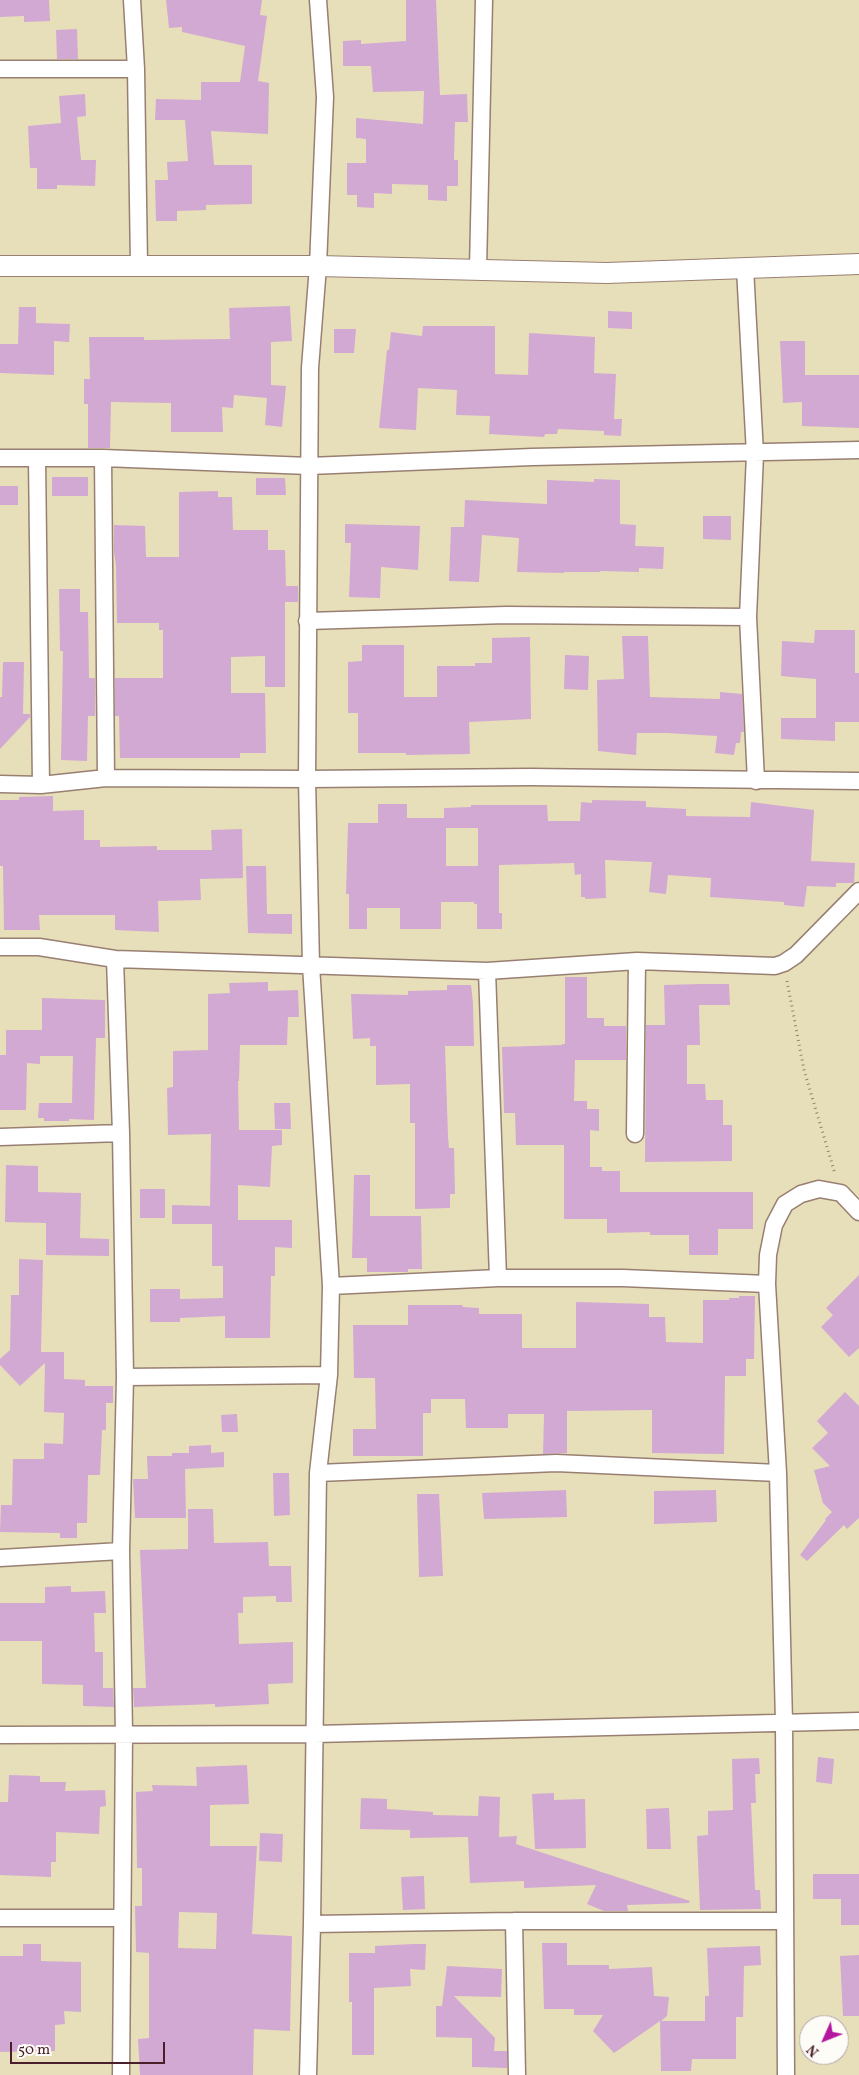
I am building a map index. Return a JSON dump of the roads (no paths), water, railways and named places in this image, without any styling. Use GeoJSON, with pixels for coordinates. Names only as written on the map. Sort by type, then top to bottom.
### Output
{"type":"FeatureCollection","features":[{"type":"Feature","properties":{"kind":"street"},"geometry":{"type":"LineString","coordinates":[[132,0],[136,69],[139,266]]}},
{"type":"Feature","properties":{"kind":"street"},"geometry":{"type":"LineString","coordinates":[[308,2075],[318,1473],[329,1375],[330,1286],[312,965],[306,779],[310,368],[318,266],[325,97],[318,0]]}},
{"type":"Feature","properties":{"kind":"street"},"geometry":{"type":"LineString","coordinates":[[478,269],[484,0]]}},
{"type":"Feature","properties":{"kind":"street"},"geometry":{"type":"LineString","coordinates":[[0,69],[136,69]]}},
{"type":"Feature","properties":{"kind":"street"},"geometry":{"type":"LineString","coordinates":[[0,266],[318,266],[607,273],[859,264]]}},
{"type":"Feature","properties":{"kind":"street"},"geometry":{"type":"LineString","coordinates":[[745,268],[755,454],[748,617],[756,780]]}},
{"type":"Feature","properties":{"kind":"street"},"geometry":{"type":"LineString","coordinates":[[0,458],[103,458],[309,466],[532,457],[755,454],[859,450]]}},
{"type":"Feature","properties":{"kind":"street"},"geometry":{"type":"LineString","coordinates":[[37,458],[41,785]]}},
{"type":"Feature","properties":{"kind":"street"},"geometry":{"type":"LineString","coordinates":[[103,458],[106,778]]}},
{"type":"Feature","properties":{"kind":"street"},"geometry":{"type":"LineString","coordinates":[[307,621],[506,616],[748,617]]}},
{"type":"Feature","properties":{"kind":"street"},"geometry":{"type":"LineString","coordinates":[[0,784],[41,785],[106,778],[306,779],[530,776],[859,781]]}},
{"type":"Feature","properties":{"kind":"street"},"geometry":{"type":"LineString","coordinates":[[0,947],[38,947],[115,959],[487,971],[637,961],[775,966],[784,963],[796,955],[859,891]]}},
{"type":"Feature","properties":{"kind":"street"},"geometry":{"type":"LineString","coordinates":[[115,959],[121,1133],[125,1377],[121,1551],[124,1734],[121,2075]]}},
{"type":"Feature","properties":{"kind":"street"},"geometry":{"type":"LineString","coordinates":[[635,1134],[637,961]]}},
{"type":"Feature","properties":{"kind":"street"},"geometry":{"type":"LineString","coordinates":[[487,971],[498,1278]]}},
{"type":"Feature","properties":{"kind":"street"},"geometry":{"type":"LineString","coordinates":[[0,1137],[121,1133]]}},
{"type":"Feature","properties":{"kind":"street"},"geometry":{"type":"LineString","coordinates":[[786,2075],[784,1723],[778,1473],[767,1284],[768,1255],[774,1225],[785,1204],[800,1194],[819,1189],[841,1193],[859,1212]]}},
{"type":"Feature","properties":{"kind":"street"},"geometry":{"type":"LineString","coordinates":[[330,1286],[498,1278],[623,1278],[767,1284]]}},
{"type":"Feature","properties":{"kind":"street"},"geometry":{"type":"LineString","coordinates":[[125,1377],[329,1375]]}},
{"type":"Feature","properties":{"kind":"street"},"geometry":{"type":"LineString","coordinates":[[318,1473],[556,1463],[778,1473]]}},
{"type":"Feature","properties":{"kind":"street"},"geometry":{"type":"LineString","coordinates":[[0,1558],[121,1551]]}},
{"type":"Feature","properties":{"kind":"street"},"geometry":{"type":"LineString","coordinates":[[0,1735],[315,1734],[859,1721]]}},
{"type":"Feature","properties":{"kind":"street"},"geometry":{"type":"LineString","coordinates":[[0,1918],[122,1918]]}},
{"type":"Feature","properties":{"kind":"street"},"geometry":{"type":"LineString","coordinates":[[312,1924],[514,1921],[785,1921]]}},
{"type":"Feature","properties":{"kind":"street"},"geometry":{"type":"LineString","coordinates":[[514,1921],[517,2075]]}}]}
